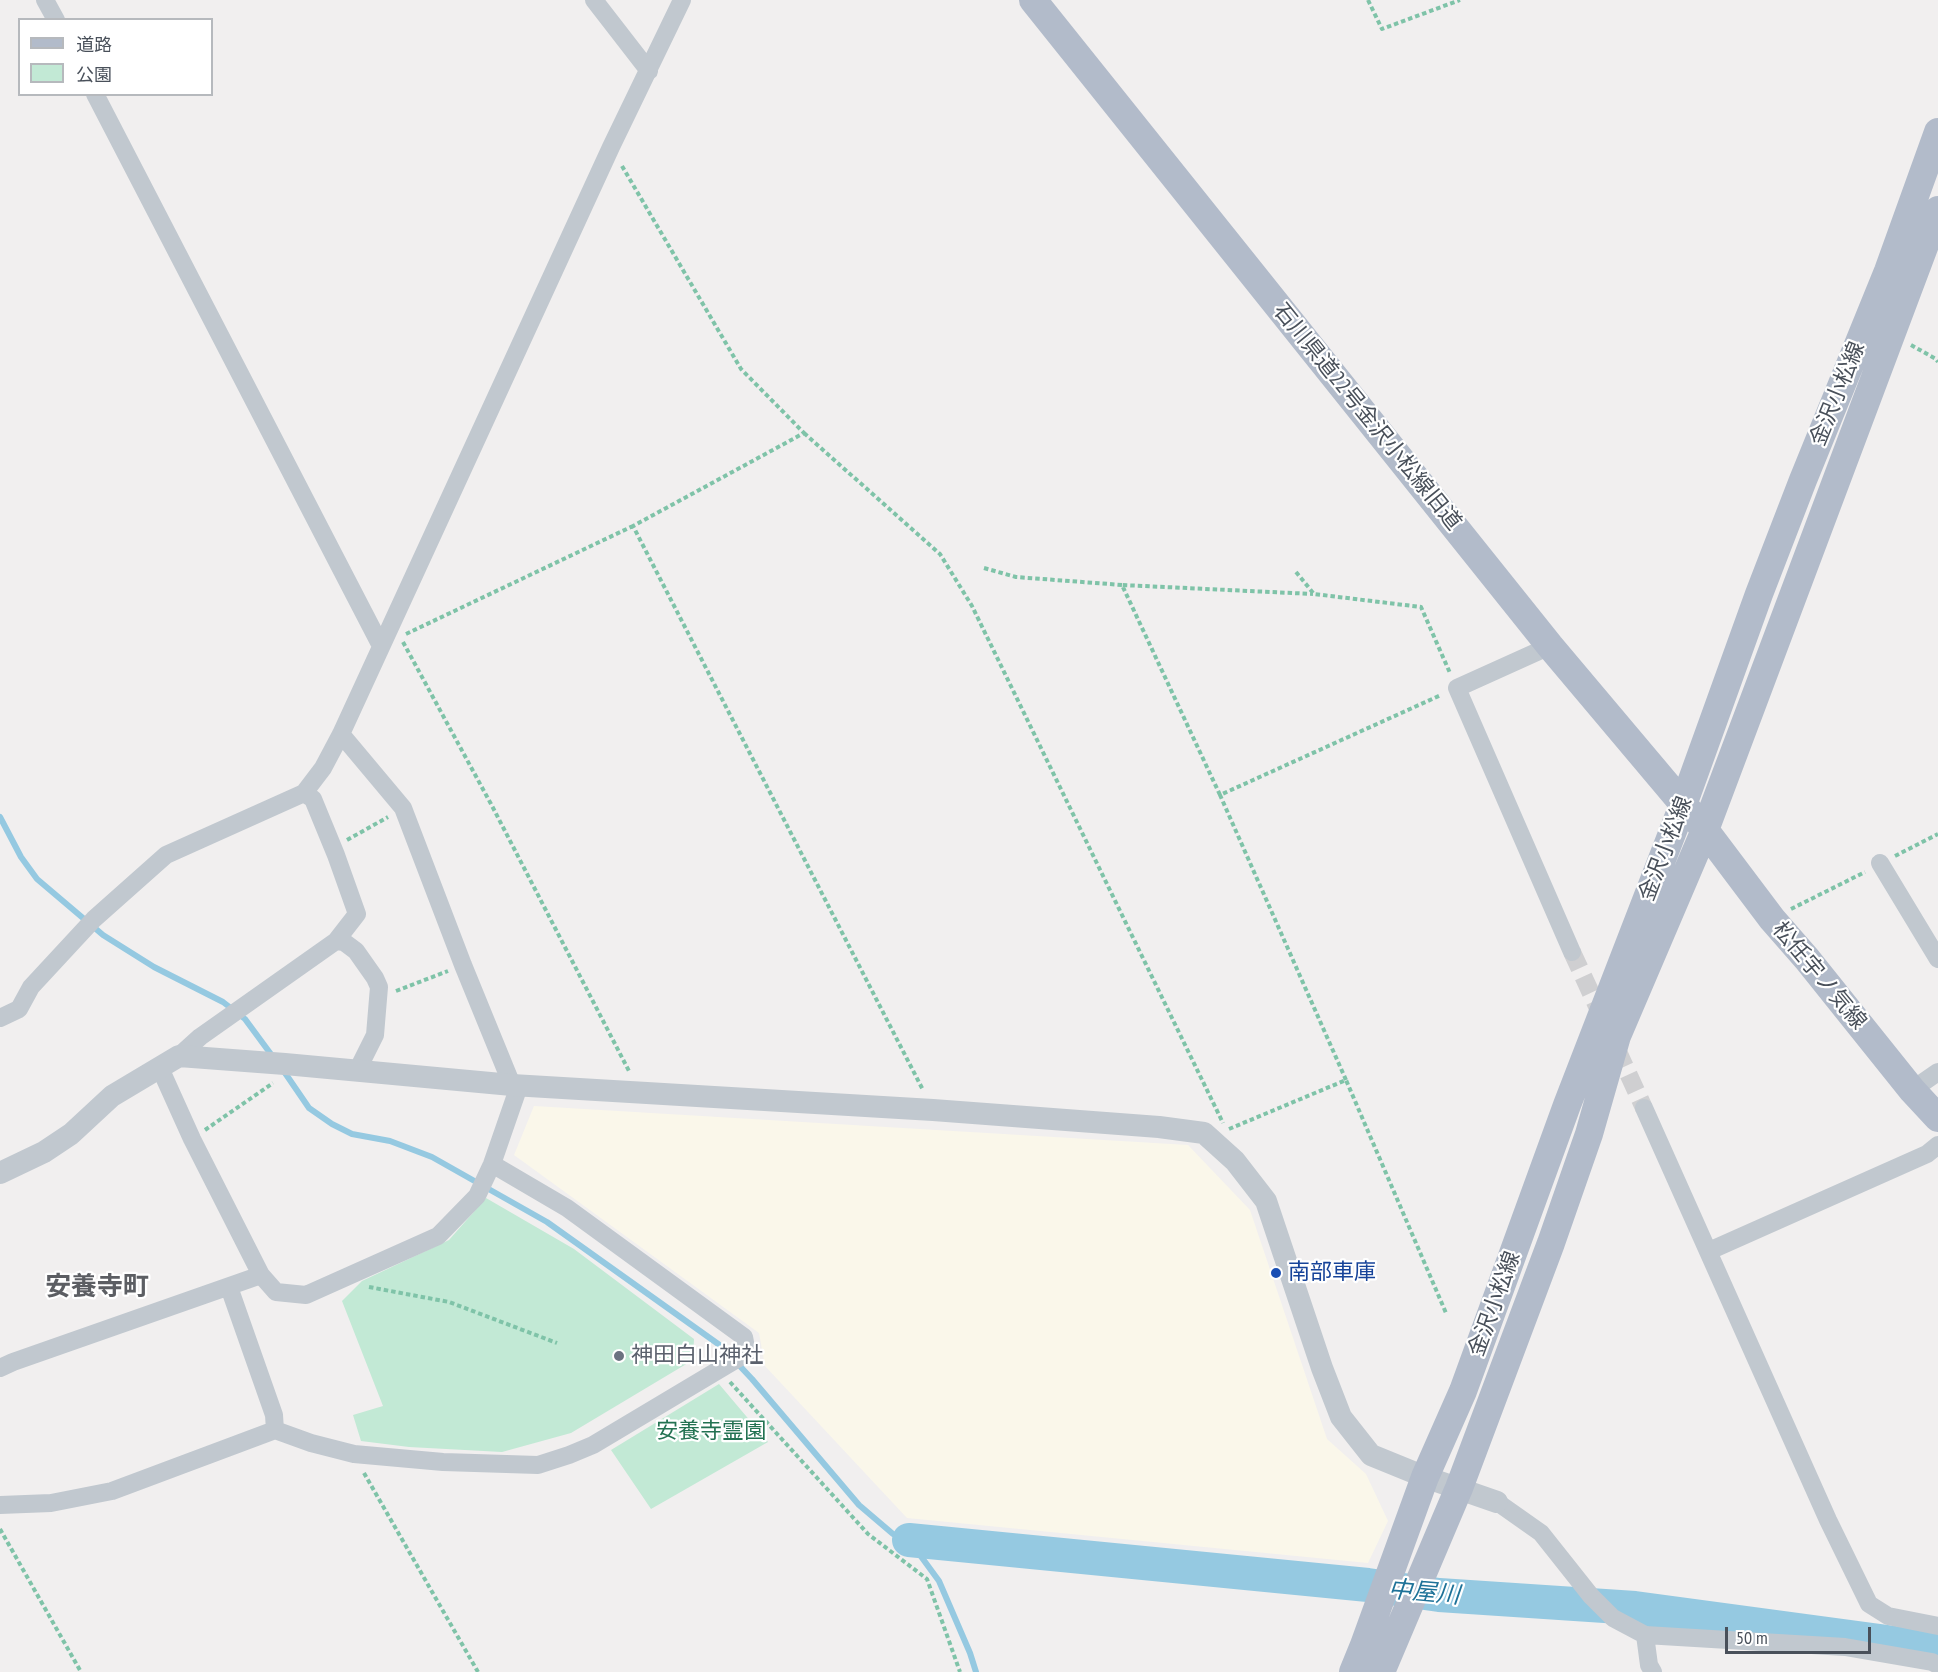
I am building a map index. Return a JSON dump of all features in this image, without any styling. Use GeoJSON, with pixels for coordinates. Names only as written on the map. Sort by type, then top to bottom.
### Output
{"type":"FeatureCollection","features":[{"type":"Feature","properties":{"kind":"main road","name":"石川県道22号金沢小松線旧道"},"geometry":{"type":"LineString","coordinates":[[1033,0],[1550,646],[1705,830]]}},
{"type":"Feature","properties":{"kind":"main road","name":"金沢小松線"},"geometry":{"type":"LineString","coordinates":[[1353,1672],[1425,1477],[1463,1391],[1567,1105],[1683,805],[1759,594],[1888,271],[1938,132]]}},
{"type":"Feature","properties":{"kind":"main road","name":"金沢小松線"},"geometry":{"type":"LineString","coordinates":[[1381,1672],[1459,1488],[1551,1243],[1589,1134],[1617,1036],[1705,830],[1938,210]]}},
{"type":"Feature","properties":{"kind":"main road","name":"松任宇ノ気線"},"geometry":{"type":"LineString","coordinates":[[1705,830],[1772,919],[1912,1090],[1938,1118]]}},
{"type":"Feature","properties":{"kind":"street"},"geometry":{"type":"LineString","coordinates":[[45,0],[55,18]]}},
{"type":"Feature","properties":{"kind":"street"},"geometry":{"type":"LineString","coordinates":[[594,0],[649,71]]}},
{"type":"Feature","properties":{"kind":"street"},"geometry":{"type":"LineString","coordinates":[[0,1018],[19,1009],[31,987],[89,925],[166,855],[304,793],[323,768],[341,734],[681,0]]}},
{"type":"Feature","properties":{"kind":"street"},"geometry":{"type":"LineString","coordinates":[[96,96],[381,646]]}},
{"type":"Feature","properties":{"kind":"street"},"geometry":{"type":"LineString","coordinates":[[1550,646],[1457,688],[1572,952]]}},
{"type":"Feature","properties":{"kind":"street"},"geometry":{"type":"LineString","coordinates":[[170,1062],[192,1138],[261,1275],[276,1292],[306,1295],[438,1236],[477,1196],[489,1169],[515,1085],[463,965],[404,808],[341,734]]}},
{"type":"Feature","properties":{"kind":"street"},"geometry":{"type":"LineString","coordinates":[[0,1173],[44,1152],[71,1134],[112,1096],[170,1062],[200,1037],[336,941],[357,914],[334,848],[313,800],[304,793]]}},
{"type":"Feature","properties":{"kind":"street"},"geometry":{"type":"LineString","coordinates":[[1881,863],[1938,959]]}},
{"type":"Feature","properties":{"kind":"street"},"geometry":{"type":"LineString","coordinates":[[336,941],[344,942],[356,951],[379,987],[375,1035],[357,1071]]}},
{"type":"Feature","properties":{"kind":"street"},"geometry":{"type":"LineString","coordinates":[[170,1062],[275,1063],[515,1085],[933,1110],[1159,1127],[1204,1133],[1235,1161],[1266,1201],[1322,1368],[1341,1417],[1371,1455],[1497,1502],[1541,1533],[1591,1596],[1613,1618],[1645,1635],[1845,1647],[1932,1662],[1938,1665]]}},
{"type":"Feature","properties":{"kind":"street"},"geometry":{"type":"LineString","coordinates":[[1912,1090],[1938,1072]]}},
{"type":"Feature","properties":{"kind":"street"},"geometry":{"type":"LineString","coordinates":[[1644,1108],[1828,1520],[1869,1604],[1888,1616],[1938,1626]]}},
{"type":"Feature","properties":{"kind":"street"},"geometry":{"type":"LineString","coordinates":[[1709,1251],[1927,1154],[1938,1145]]}},
{"type":"Feature","properties":{"kind":"street"},"geometry":{"type":"LineString","coordinates":[[0,1505],[51,1503],[112,1491],[275,1430],[311,1443],[354,1454],[443,1462],[538,1465],[592,1445],[747,1353],[744,1337],[567,1208],[489,1169]]}},
{"type":"Feature","properties":{"kind":"street"},"geometry":{"type":"LineString","coordinates":[[0,1368],[81,1337],[261,1275]]}},
{"type":"Feature","properties":{"kind":"street"},"geometry":{"type":"LineString","coordinates":[[229,1287],[274,1415],[275,1430]]}},
{"type":"Feature","properties":{"kind":"street"},"geometry":{"type":"LineString","coordinates":[[1645,1635],[1649,1665],[1653,1672]]}},
{"type":"Feature","properties":{"kind":"path"},"geometry":{"type":"LineString","coordinates":[[1368,0],[1382,29],[1460,0]]}},
{"type":"Feature","properties":{"kind":"path"},"geometry":{"type":"LineString","coordinates":[[611,147],[741,369],[804,433],[940,554],[972,606],[1226,1130],[1346,1080]]}},
{"type":"Feature","properties":{"kind":"path"},"geometry":{"type":"LineString","coordinates":[[1892,334],[1938,362]]}},
{"type":"Feature","properties":{"kind":"path"},"geometry":{"type":"LineString","coordinates":[[640,1093],[491,804],[400,637],[633,526],[804,433]]}},
{"type":"Feature","properties":{"kind":"path"},"geometry":{"type":"LineString","coordinates":[[633,526],[933,1110]]}},
{"type":"Feature","properties":{"kind":"path"},"geometry":{"type":"LineString","coordinates":[[984,568],[1016,577],[1122,585],[1314,594],[1421,607],[1457,688],[1220,795]]}},
{"type":"Feature","properties":{"kind":"path"},"geometry":{"type":"LineString","coordinates":[[1296,572],[1314,594]]}},
{"type":"Feature","properties":{"kind":"path"},"geometry":{"type":"LineString","coordinates":[[1122,585],[1220,795],[1446,1313]]}},
{"type":"Feature","properties":{"kind":"path"},"geometry":{"type":"LineString","coordinates":[[334,848],[404,808]]}},
{"type":"Feature","properties":{"kind":"path"},"geometry":{"type":"LineString","coordinates":[[1772,919],[1938,834]]}},
{"type":"Feature","properties":{"kind":"path"},"geometry":{"type":"LineString","coordinates":[[379,998],[463,965]]}},
{"type":"Feature","properties":{"kind":"path"},"geometry":{"type":"LineString","coordinates":[[192,1138],[273,1083],[275,1063]]}},
{"type":"Feature","properties":{"kind":"path"},"geometry":{"type":"LineString","coordinates":[[337,1281],[449,1302],[557,1343]]}},
{"type":"Feature","properties":{"kind":"path"},"geometry":{"type":"LineString","coordinates":[[720,1371],[868,1534],[927,1579],[960,1672]]}},
{"type":"Feature","properties":{"kind":"path"},"geometry":{"type":"LineString","coordinates":[[354,1454],[478,1672]]}},
{"type":"Feature","properties":{"kind":"path"},"geometry":{"type":"LineString","coordinates":[[0,1529],[81,1672]]}},
{"type":"Feature","properties":{"kind":"shaded area"},"geometry":{"type":"Polygon","coordinates":[[[534,1106],[1188,1145],[1250,1210],[1327,1439],[1366,1474],[1388,1521],[1368,1563],[907,1518],[765,1366],[759,1333],[514,1155],[534,1106]]]}},
{"type":"Feature","properties":{"kind":"green space"},"geometry":{"type":"Polygon","coordinates":[[[486,1198],[574,1249],[694,1339],[693,1360],[571,1433],[502,1452],[409,1447],[361,1441],[353,1415],[383,1406],[342,1301],[362,1281],[449,1240],[486,1198]]]}},
{"type":"Feature","properties":{"kind":"green space","name":"安養寺霊園"},"geometry":{"type":"Polygon","coordinates":[[[719,1384],[768,1442],[651,1509],[611,1450],[719,1384]]]}},
{"type":"Feature","properties":{"kind":"waterway"},"geometry":{"type":"LineString","coordinates":[[0,817],[21,857],[37,879],[103,935],[154,967],[223,1002],[245,1019],[273,1057]]}},
{"type":"Feature","properties":{"kind":"waterway"},"geometry":{"type":"LineString","coordinates":[[283,1070],[309,1108],[332,1124],[352,1134],[390,1141],[432,1157],[547,1222],[721,1346],[859,1505],[893,1534],[909,1540],[939,1581],[976,1672]]}},
{"type":"Feature","properties":{"kind":"waterway","name":"中屋川"},"geometry":{"type":"LineString","coordinates":[[909,1540],[1368,1585],[1439,1595],[1635,1608],[1938,1649]]}},
{"type":"Feature","properties":{"kind":"tunnel"},"geometry":{"type":"LineString","coordinates":[[1572,952],[1644,1108]]}},
{"type":"Feature","properties":{"kind":"place","name":"南部車庫"},"geometry":{"type":"Point","coordinates":[1276,1273]}},
{"type":"Feature","properties":{"kind":"place","name":"神田白山神社"},"geometry":{"type":"Point","coordinates":[619,1356]}},
{"type":"Feature","properties":{"kind":"district","name":"安養寺町"},"geometry":{"type":"Point","coordinates":[97,1288]}}]}
